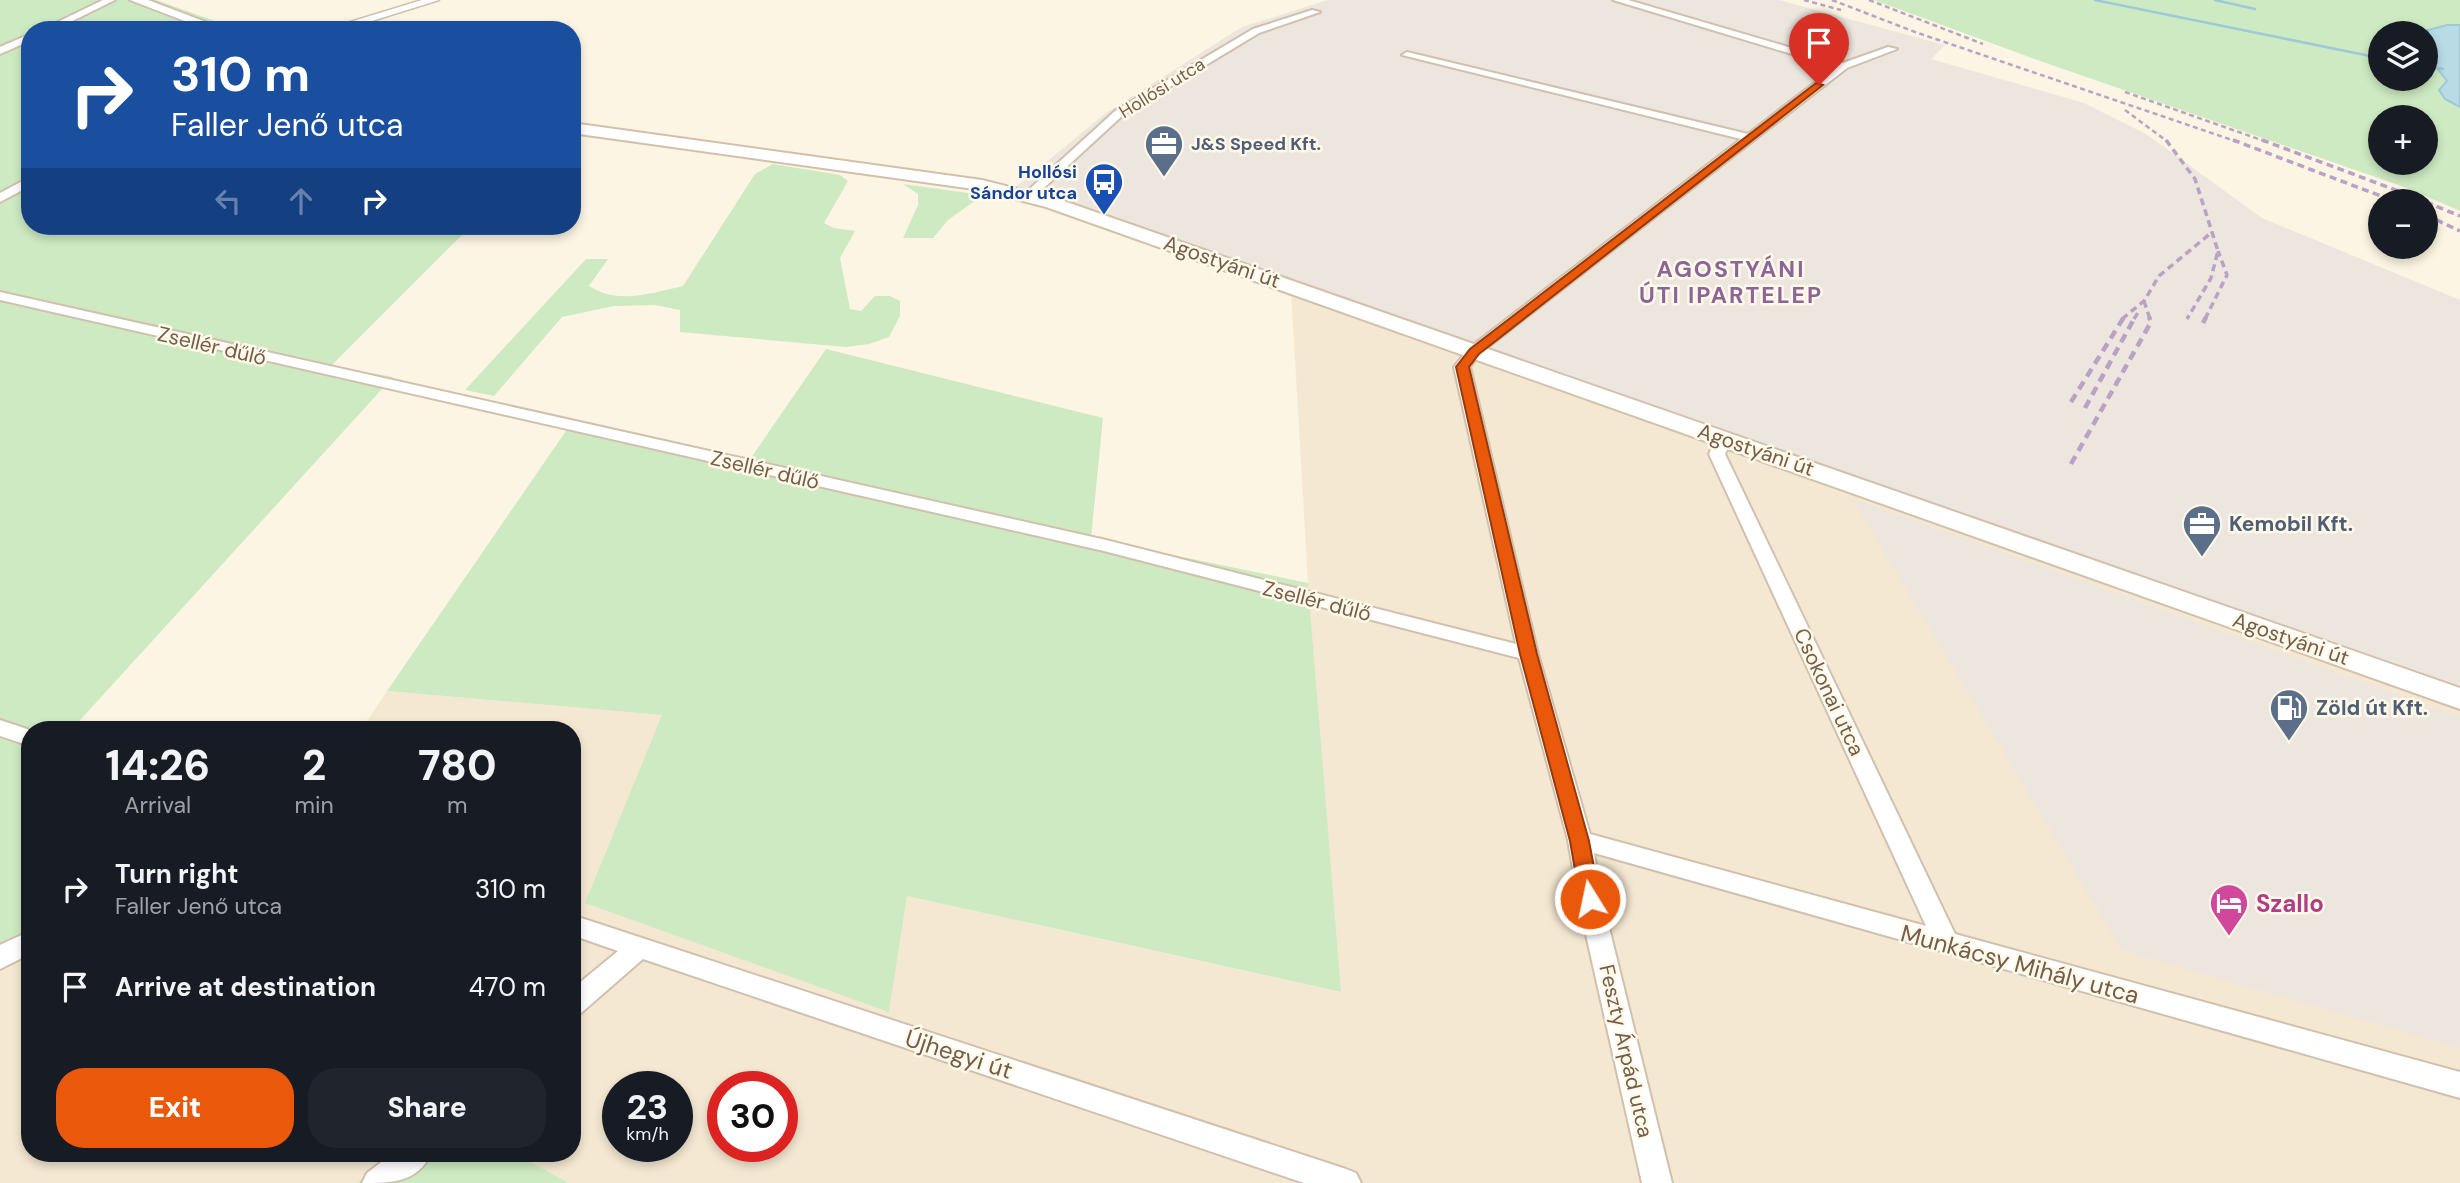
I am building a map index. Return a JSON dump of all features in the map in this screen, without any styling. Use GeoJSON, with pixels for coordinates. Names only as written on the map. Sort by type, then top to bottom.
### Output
{"type":"FeatureCollection","features":[{"type":"Feature","properties":{"kind":"main road"},"geometry":{"type":"LineString","coordinates":[[136,0],[196,21]]}},
{"type":"Feature","properties":{"kind":"main road"},"geometry":{"type":"LineString","coordinates":[[581,129],[1029,195]]}},
{"type":"Feature","properties":{"kind":"main road","name":"Agostyáni út"},"geometry":{"type":"LineString","coordinates":[[1029,195],[2460,699]]}},
{"type":"Feature","properties":{"kind":"street"},"geometry":{"type":"LineString","coordinates":[[65,21],[110,0]]}},
{"type":"Feature","properties":{"kind":"street"},"geometry":{"type":"LineString","coordinates":[[361,21],[434,0]]}},
{"type":"Feature","properties":{"kind":"street"},"geometry":{"type":"LineString","coordinates":[[1618,0],[1843,66]]}},
{"type":"Feature","properties":{"kind":"street","name":"Hollósi utca"},"geometry":{"type":"LineString","coordinates":[[1029,195],[1119,113],[1256,31],[1315,12]]}},
{"type":"Feature","properties":{"kind":"street"},"geometry":{"type":"LineString","coordinates":[[0,51],[21,41]]}},
{"type":"Feature","properties":{"kind":"street"},"geometry":{"type":"LineString","coordinates":[[1474,351],[1843,66],[1892,49]]}},
{"type":"Feature","properties":{"kind":"street"},"geometry":{"type":"LineString","coordinates":[[1407,55],[1749,138]]}},
{"type":"Feature","properties":{"kind":"street"},"geometry":{"type":"LineString","coordinates":[[0,198],[21,186]]}},
{"type":"Feature","properties":{"kind":"street","name":"Zsellér dűlő"},"geometry":{"type":"LineString","coordinates":[[0,296],[1106,546],[1528,654]]}},
{"type":"Feature","properties":{"kind":"street","name":"Feszty Árpád utca"},"geometry":{"type":"LineString","coordinates":[[1474,351],[1462,367],[1528,654],[1580,841],[1590,899],[1657,1183]]}},
{"type":"Feature","properties":{"kind":"street","name":"Csokonai utca"},"geometry":{"type":"LineString","coordinates":[[1724,439],[1717,454],[1947,944]]}},
{"type":"Feature","properties":{"kind":"street"},"geometry":{"type":"LineString","coordinates":[[0,728],[21,735]]}},
{"type":"Feature","properties":{"kind":"street","name":"Munkácsy Mihály utca"},"geometry":{"type":"LineString","coordinates":[[1580,841],[2460,1085]]}},
{"type":"Feature","properties":{"kind":"street","name":"Újhegyi út"},"geometry":{"type":"LineString","coordinates":[[581,928],[1346,1183]]}},
{"type":"Feature","properties":{"kind":"street"},"geometry":{"type":"LineString","coordinates":[[0,958],[21,946]]}},
{"type":"Feature","properties":{"kind":"street"},"geometry":{"type":"LineString","coordinates":[[581,996],[639,948]]}},
{"type":"Feature","properties":{"kind":"street"},"geometry":{"type":"LineString","coordinates":[[377,1183],[405,1162]]}},
{"type":"Feature","properties":{"kind":"shaded area"},"geometry":{"type":"Polygon","coordinates":[[[1328,0],[1779,0],[1945,45],[1931,59],[2084,103],[2146,134],[2262,218],[2460,300],[2460,699],[1011,191],[1106,113],[1242,27],[1328,0]]]}},
{"type":"Feature","properties":{"kind":"shaded area"},"geometry":{"type":"Polygon","coordinates":[[[1291,291],[2460,699],[2460,1183],[569,1183],[531,1162],[581,1162],[581,721],[367,721],[387,691],[662,715],[889,1011],[907,896],[1340,992],[1308,583],[1291,291]]]}},
{"type":"Feature","properties":{"kind":"shaded area"},"geometry":{"type":"Polygon","coordinates":[[[1852,498],[2460,717],[2460,1048],[2122,950],[1852,498]]]}},
{"type":"Feature","properties":{"kind":"shaded area"},"geometry":{"type":"Polygon","coordinates":[[[21,946],[21,1162],[384,1162],[357,1183],[0,1183],[0,957],[21,946]]]}},
{"type":"Feature","properties":{"kind":"green space"},"geometry":{"type":"Polygon","coordinates":[[[0,0],[156,0],[215,21],[21,21],[21,235],[462,235],[331,366],[393,377],[79,721],[21,721],[21,946],[0,957],[0,0]]]}},
{"type":"Feature","properties":{"kind":"green space"},"geometry":{"type":"Polygon","coordinates":[[[1874,0],[2460,0],[2460,25],[2438,29],[2438,21],[2368,21],[2368,91],[2438,91],[2438,68],[2446,78],[2456,106],[2460,107],[2460,211],[2438,201],[2438,189],[2409,189],[2369,175],[2438,175],[2438,105],[2368,105],[2368,174],[2043,62],[1874,0]]]}},
{"type":"Feature","properties":{"kind":"green space"},"geometry":{"type":"Polygon","coordinates":[[[773,164],[840,175],[848,181],[824,223],[834,228],[855,231],[840,258],[850,309],[861,311],[875,296],[890,296],[900,301],[900,316],[889,337],[869,344],[846,347],[680,332],[680,310],[655,305],[614,306],[562,317],[494,396],[465,390],[586,259],[608,259],[589,286],[600,292],[635,296],[683,286],[755,174],[773,164]]]}},
{"type":"Feature","properties":{"kind":"green space"},"geometry":{"type":"Polygon","coordinates":[[[903,184],[983,195],[948,220],[933,238],[903,238],[918,205],[918,194],[903,184]]]}},
{"type":"Feature","properties":{"kind":"green space"},"geometry":{"type":"Polygon","coordinates":[[[826,349],[1103,418],[1091,538],[1308,583],[1341,992],[907,896],[889,1012],[585,903],[662,715],[387,691],[568,428],[746,465],[826,349]]]}},
{"type":"Feature","properties":{"kind":"green space"},"geometry":{"type":"Polygon","coordinates":[[[384,1162],[531,1162],[569,1183],[357,1183],[384,1162]]]}},
{"type":"Feature","properties":{"kind":"water"},"geometry":{"type":"Polygon","coordinates":[[[2460,25],[2460,107],[2445,99],[2439,90],[2447,81],[2438,69],[2438,27],[2460,25]]]}},
{"type":"Feature","properties":{"kind":"waterway"},"geometry":{"type":"LineString","coordinates":[[2095,0],[2368,56]]}},
{"type":"Feature","properties":{"kind":"waterway"},"geometry":{"type":"LineString","coordinates":[[2215,0],[2255,9]]}},
{"type":"Feature","properties":{"kind":"waterway"},"geometry":{"type":"LineString","coordinates":[[2438,68],[2443,69]]}},
{"type":"Feature","properties":{"kind":"railway"},"geometry":{"type":"LineString","coordinates":[[1804,0],[1841,10]]}},
{"type":"Feature","properties":{"kind":"railway"},"geometry":{"type":"LineString","coordinates":[[1832,0],[1915,32],[2238,142]]}},
{"type":"Feature","properties":{"kind":"railway"},"geometry":{"type":"LineString","coordinates":[[1869,0],[1983,44]]}},
{"type":"Feature","properties":{"kind":"railway"},"geometry":{"type":"LineString","coordinates":[[2125,92],[2267,142]]}},
{"type":"Feature","properties":{"kind":"railway"},"geometry":{"type":"LineString","coordinates":[[2125,110],[2167,141]]}},
{"type":"Feature","properties":{"kind":"railway"},"geometry":{"type":"LineString","coordinates":[[2233,140],[2368,191]]}},
{"type":"Feature","properties":{"kind":"railway"},"geometry":{"type":"LineString","coordinates":[[2262,140],[2393,189]]}},
{"type":"Feature","properties":{"kind":"railway"},"geometry":{"type":"LineString","coordinates":[[2167,141],[2195,179],[2218,251]]}},
{"type":"Feature","properties":{"kind":"railway"},"geometry":{"type":"LineString","coordinates":[[2438,207],[2460,216]]}},
{"type":"Feature","properties":{"kind":"railway"},"geometry":{"type":"LineString","coordinates":[[2438,221],[2460,231]]}},
{"type":"Feature","properties":{"kind":"railway"},"geometry":{"type":"LineString","coordinates":[[2144,301],[2159,276],[2211,233]]}},
{"type":"Feature","properties":{"kind":"railway"},"geometry":{"type":"LineString","coordinates":[[2187,319],[2211,278],[2218,251]]}},
{"type":"Feature","properties":{"kind":"railway"},"geometry":{"type":"LineString","coordinates":[[2203,323],[2227,275],[2218,251]]}},
{"type":"Feature","properties":{"kind":"railway"},"geometry":{"type":"LineString","coordinates":[[2124,318],[2144,301]]}},
{"type":"Feature","properties":{"kind":"railway"},"geometry":{"type":"LineString","coordinates":[[2144,301],[2150,319]]}},
{"type":"Feature","properties":{"kind":"railway"},"geometry":{"type":"LineString","coordinates":[[2134,319],[2139,311]]}},
{"type":"Feature","properties":{"kind":"railway"},"geometry":{"type":"LineString","coordinates":[[2085,408],[2135,317]]}},
{"type":"Feature","properties":{"kind":"railway"},"geometry":{"type":"LineString","coordinates":[[2071,464],[2151,322],[2149,317]]}},
{"type":"Feature","properties":{"kind":"railway"},"geometry":{"type":"LineString","coordinates":[[2071,402],[2124,318]]}},
{"type":"Feature","properties":{"kind":"place","name":"J&S Speed Kft."},"geometry":{"type":"Point","coordinates":[1164,178]}},
{"type":"Feature","properties":{"kind":"place","name":"Hollósi Sándor utca"},"geometry":{"type":"Point","coordinates":[1104,216]}},
{"type":"Feature","properties":{"kind":"place","name":"Kemobil Kft."},"geometry":{"type":"Point","coordinates":[2202,558]}},
{"type":"Feature","properties":{"kind":"place","name":"Zöld út Kft."},"geometry":{"type":"Point","coordinates":[2289,742]}},
{"type":"Feature","properties":{"kind":"place","name":"Szallo"},"geometry":{"type":"Point","coordinates":[2229,937]}},
{"type":"Feature","properties":{"kind":"district","name":"AGOSTYÁNI ÚTI IPARTELEP"},"geometry":{"type":"Point","coordinates":[1731,282]}},
{"type":"Feature","properties":{"kind":"route"},"geometry":{"type":"LineString","coordinates":[[1590,899],[1580,841],[1528,654],[1462,367],[1474,351],[1819,85]]}}]}
